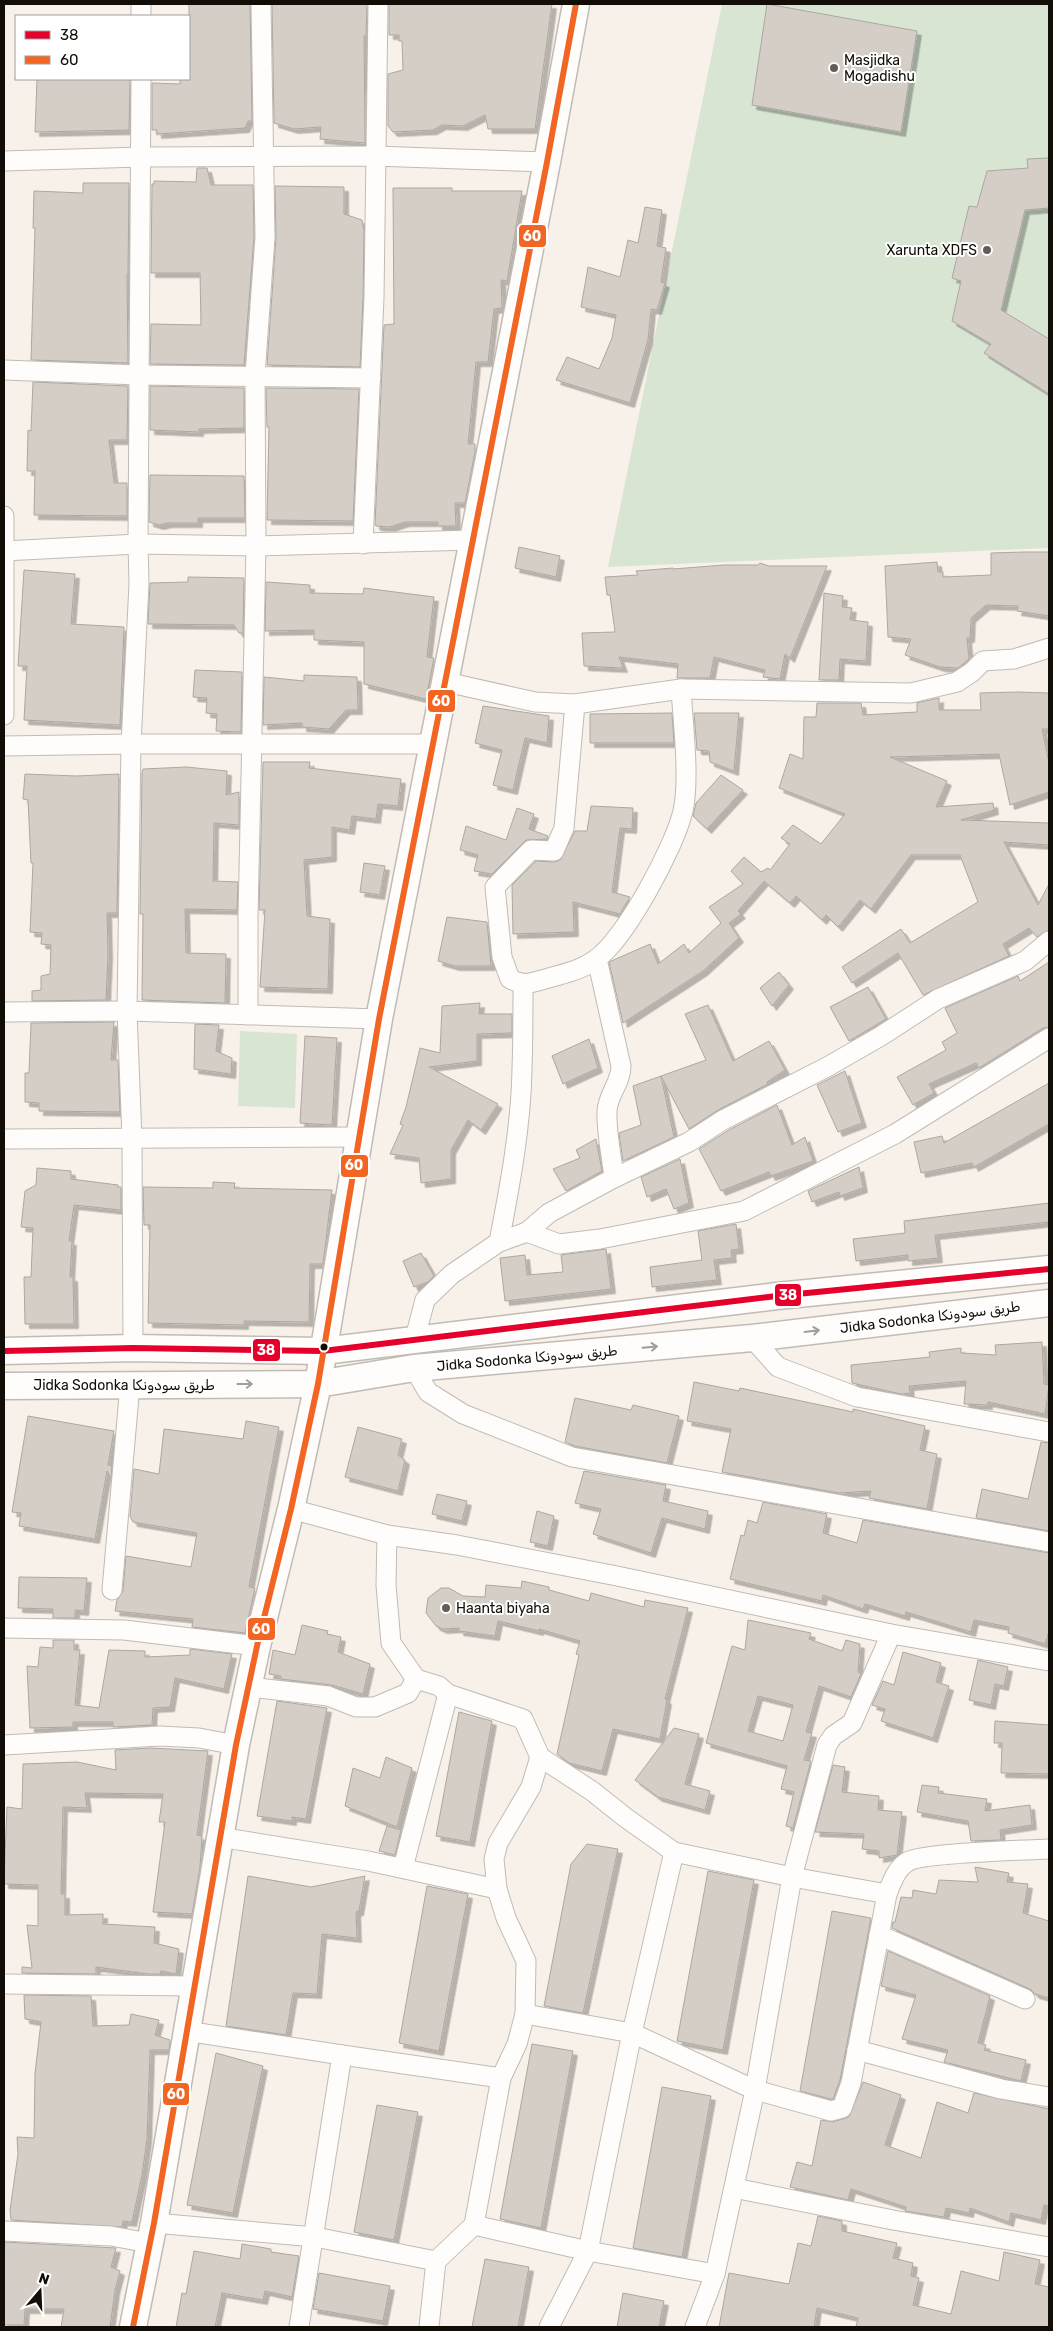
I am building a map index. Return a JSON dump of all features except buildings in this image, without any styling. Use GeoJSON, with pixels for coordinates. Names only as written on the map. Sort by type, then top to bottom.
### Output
{"type":"FeatureCollection","features":[{"type":"Feature","properties":{"kind":"street"},"geometry":{"type":"LineString","coordinates":[[248,1015],[248,917],[256,546],[254,375],[265,237],[261,4]]}},
{"type":"Feature","properties":{"kind":"street"},"geometry":{"type":"LineString","coordinates":[[363,544],[374,298],[374,156],[378,4]]}},
{"type":"Feature","properties":{"kind":"street"},"geometry":{"type":"LineString","coordinates":[[133,2327],[236,1745],[250,1687],[257,1646],[292,1509],[318,1384],[379,1019],[547,162],[576,4]]}},
{"type":"Feature","properties":{"kind":"street"},"geometry":{"type":"LineString","coordinates":[[133,1348],[132,1138],[127,1011],[131,744],[139,584],[141,80]]}},
{"type":"Feature","properties":{"kind":"street"},"geometry":{"type":"LineString","coordinates":[[4,161],[142,157],[263,158],[374,156],[547,162]]}},
{"type":"Feature","properties":{"kind":"street"},"geometry":{"type":"LineString","coordinates":[[4,370],[139,375],[371,378]]}},
{"type":"Feature","properties":{"kind":"street"},"geometry":{"type":"LineString","coordinates":[[4,516],[4,715]]}},
{"type":"Feature","properties":{"kind":"street"},"geometry":{"type":"LineString","coordinates":[[4,551],[138,544],[256,546],[473,540]]}},
{"type":"Feature","properties":{"kind":"street"},"geometry":{"type":"LineString","coordinates":[[446,682],[536,702],[575,704],[681,689],[911,693],[957,682],[972,672],[983,661],[1014,659],[1049,648]]}},
{"type":"Feature","properties":{"kind":"street"},"geometry":{"type":"LineString","coordinates":[[575,704],[564,828],[554,851],[531,850],[496,887],[502,957],[510,979],[523,985],[578,970],[597,959],[629,923],[666,854],[683,811],[686,792],[681,689]]}},
{"type":"Feature","properties":{"kind":"street"},"geometry":{"type":"LineString","coordinates":[[4,746],[434,744]]}},
{"type":"Feature","properties":{"kind":"street"},"geometry":{"type":"LineString","coordinates":[[415,1338],[425,1300],[452,1274],[499,1242],[527,1232],[549,1213],[614,1178],[689,1142],[723,1120],[827,1067],[938,999],[1025,961],[1049,941]]}},
{"type":"Feature","properties":{"kind":"street"},"geometry":{"type":"LineString","coordinates":[[597,959],[621,1066],[620,1079],[612,1091],[607,1111],[614,1178]]}},
{"type":"Feature","properties":{"kind":"street"},"geometry":{"type":"LineString","coordinates":[[499,1242],[508,1195],[518,1121],[522,1070],[523,985]]}},
{"type":"Feature","properties":{"kind":"street"},"geometry":{"type":"LineString","coordinates":[[4,1012],[127,1011],[379,1019]]}},
{"type":"Feature","properties":{"kind":"street"},"geometry":{"type":"LineString","coordinates":[[527,1232],[558,1244],[600,1239],[744,1211],[895,1134],[1049,1038]]}},
{"type":"Feature","properties":{"kind":"street"},"geometry":{"type":"LineString","coordinates":[[4,1138],[359,1137]]}},
{"type":"Feature","properties":{"kind":"street"},"geometry":{"type":"LineString","coordinates":[[4,1351],[133,1348],[323,1351],[415,1338],[777,1296],[1049,1268]]}},
{"type":"Feature","properties":{"kind":"street"},"geometry":{"type":"LineString","coordinates":[[906,1284],[911,1318]]}},
{"type":"Feature","properties":{"kind":"street","name":"Jidka Sodonka طريق سودونكا"},"geometry":{"type":"LineString","coordinates":[[4,1386],[318,1384],[414,1368],[752,1338],[1049,1303]]}},
{"type":"Feature","properties":{"kind":"street"},"geometry":{"type":"LineString","coordinates":[[752,1338],[778,1367],[857,1397],[1049,1432]]}},
{"type":"Feature","properties":{"kind":"street"},"geometry":{"type":"LineString","coordinates":[[414,1368],[428,1392],[463,1414],[572,1457],[1049,1542]]}},
{"type":"Feature","properties":{"kind":"street"},"geometry":{"type":"LineString","coordinates":[[112,1590],[130,1385]]}},
{"type":"Feature","properties":{"kind":"street"},"geometry":{"type":"LineString","coordinates":[[292,1509],[387,1535],[457,1545],[608,1574],[891,1634],[1049,1661]]}},
{"type":"Feature","properties":{"kind":"street"},"geometry":{"type":"LineString","coordinates":[[387,1535],[386,1585],[391,1643],[416,1679],[439,1686],[448,1694],[523,1720],[540,1757],[592,1791],[674,1852],[792,1877],[886,1894]]}},
{"type":"Feature","properties":{"kind":"street"},"geometry":{"type":"LineString","coordinates":[[4,1628],[124,1630],[257,1646]]}},
{"type":"Feature","properties":{"kind":"street"},"geometry":{"type":"LineString","coordinates":[[695,2327],[715,2274],[756,2090],[792,1877],[827,1745],[833,1736],[852,1723],[891,1634]]}},
{"type":"Feature","properties":{"kind":"street"},"geometry":{"type":"LineString","coordinates":[[250,1687],[328,1696],[356,1707],[375,1707],[408,1693],[416,1679]]}},
{"type":"Feature","properties":{"kind":"street"},"geometry":{"type":"LineString","coordinates":[[403,1868],[448,1694]]}},
{"type":"Feature","properties":{"kind":"street"},"geometry":{"type":"LineString","coordinates":[[4,1745],[160,1736],[199,1738],[236,1745]]}},
{"type":"Feature","properties":{"kind":"street"},"geometry":{"type":"LineString","coordinates":[[429,2327],[436,2261],[474,2225],[501,2078],[517,2044],[525,2014],[526,1961],[506,1918],[497,1889],[494,1859],[498,1843],[531,1787],[540,1757]]}},
{"type":"Feature","properties":{"kind":"street"},"geometry":{"type":"LineString","coordinates":[[219,1837],[403,1868],[497,1889]]}},
{"type":"Feature","properties":{"kind":"street"},"geometry":{"type":"LineString","coordinates":[[525,2014],[632,2033],[756,2090],[831,2111],[842,2108],[851,2083],[886,1894],[898,1870],[909,1860],[947,1855],[1049,1849]]}},
{"type":"Feature","properties":{"kind":"street"},"geometry":{"type":"LineString","coordinates":[[549,2327],[588,2250],[632,2033],[674,1852]]}},
{"type":"Feature","properties":{"kind":"street"},"geometry":{"type":"LineString","coordinates":[[879,1935],[1025,1999]]}},
{"type":"Feature","properties":{"kind":"street"},"geometry":{"type":"LineString","coordinates":[[4,1984],[194,1986]]}},
{"type":"Feature","properties":{"kind":"street"},"geometry":{"type":"LineString","coordinates":[[186,2031],[342,2056],[501,2078]]}},
{"type":"Feature","properties":{"kind":"street"},"geometry":{"type":"LineString","coordinates":[[857,2050],[1001,2089],[1049,2097]]}},
{"type":"Feature","properties":{"kind":"street"},"geometry":{"type":"LineString","coordinates":[[299,2327],[342,2056]]}},
{"type":"Feature","properties":{"kind":"street"},"geometry":{"type":"LineString","coordinates":[[734,2188],[893,2220],[1049,2247]]}},
{"type":"Feature","properties":{"kind":"street"},"geometry":{"type":"LineString","coordinates":[[474,2225],[588,2250],[715,2274]]}},
{"type":"Feature","properties":{"kind":"street"},"geometry":{"type":"LineString","coordinates":[[4,2231],[111,2236],[151,2233],[314,2237],[436,2261]]}},
{"type":"Feature","properties":{"kind":"green space"},"geometry":{"type":"Polygon","coordinates":[[[722,4],[1049,4],[1049,548],[608,567],[722,4]]]}},
{"type":"Feature","properties":{"kind":"green space"},"geometry":{"type":"Polygon","coordinates":[[[240,1031],[297,1034],[295,1108],[238,1106],[240,1031]]]}},
{"type":"Feature","properties":{"kind":"transit line","name":"60"},"geometry":{"type":"LineString","coordinates":[[133,2327],[154,2223],[236,1745],[318,1384],[379,1019],[547,162],[576,4]]}},
{"type":"Feature","properties":{"kind":"transit line","name":"38"},"geometry":{"type":"LineString","coordinates":[[4,1351],[133,1348],[323,1351],[777,1296],[1049,1269]]}},
{"type":"Feature","properties":{"kind":"place","name":"Masjidka Mogadishu"},"geometry":{"type":"Point","coordinates":[834,68]}},
{"type":"Feature","properties":{"kind":"place","name":"Xarunta XDFS"},"geometry":{"type":"Point","coordinates":[987,250]}},
{"type":"Feature","properties":{"kind":"place","name":"Haanta biyaha"},"geometry":{"type":"Point","coordinates":[446,1608]}}]}
